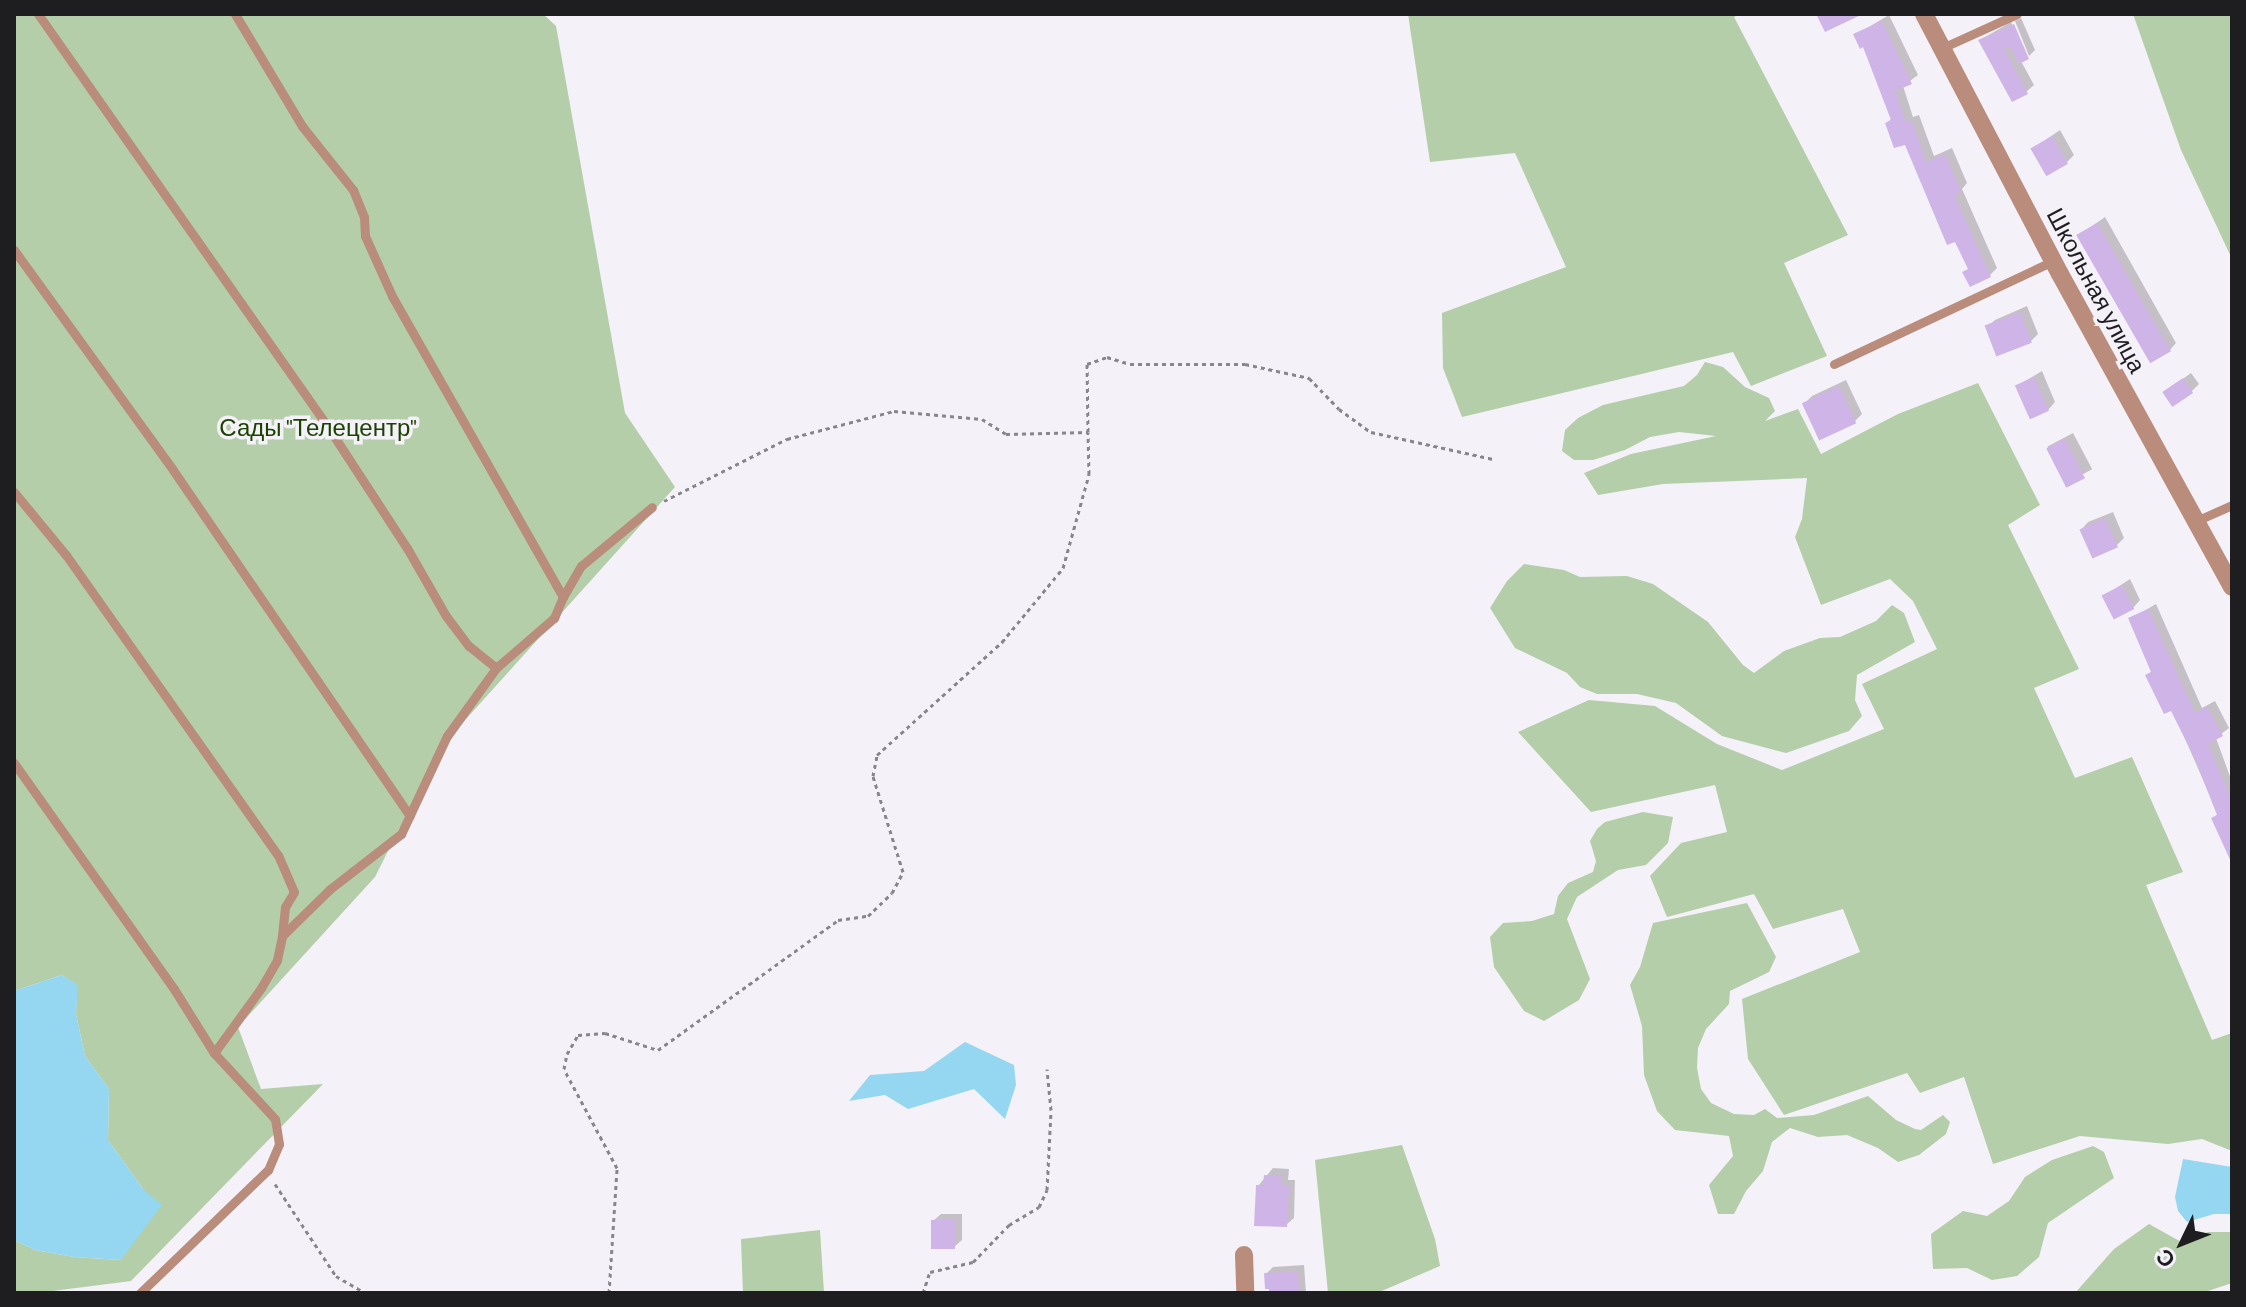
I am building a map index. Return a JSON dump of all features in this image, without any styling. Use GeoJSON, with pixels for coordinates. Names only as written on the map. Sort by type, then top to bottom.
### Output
{"type":"FeatureCollection","features":[{"type":"Feature","properties":{"kind":"street","name":"Школьная улица"},"geometry":{"type":"LineString","coordinates":[[1924,14],[2053,261],[2232,587]]}},
{"type":"Feature","properties":{"kind":"street"},"geometry":{"type":"LineString","coordinates":[[1244,1255],[1245,1293]]}},
{"type":"Feature","properties":{"kind":"lane"},"geometry":{"type":"LineString","coordinates":[[38,14],[328,427],[407,548],[446,616],[469,646],[496,668]]}},
{"type":"Feature","properties":{"kind":"lane"},"geometry":{"type":"LineString","coordinates":[[235,14],[302,126],[353,190],[364,217],[365,236],[392,296],[563,597]]}},
{"type":"Feature","properties":{"kind":"lane"},"geometry":{"type":"LineString","coordinates":[[1942,48],[2017,14]]}},
{"type":"Feature","properties":{"kind":"lane"},"geometry":{"type":"LineString","coordinates":[[14,250],[181,481],[410,816]]}},
{"type":"Feature","properties":{"kind":"lane"},"geometry":{"type":"LineString","coordinates":[[1834,364],[2053,261]]}},
{"type":"Feature","properties":{"kind":"lane"},"geometry":{"type":"LineString","coordinates":[[14,492],[66,555],[278,855],[294,892],[285,907],[277,960],[261,988],[214,1053]]}},
{"type":"Feature","properties":{"kind":"lane"},"geometry":{"type":"LineString","coordinates":[[2196,521],[2232,505]]}},
{"type":"Feature","properties":{"kind":"lane"},"geometry":{"type":"LineString","coordinates":[[282,936],[330,889],[401,834],[447,736],[496,668],[554,618],[581,566],[652,507]]}},
{"type":"Feature","properties":{"kind":"lane"},"geometry":{"type":"LineString","coordinates":[[14,763],[174,989],[214,1053],[275,1119],[279,1144],[268,1170],[140,1293]]}},
{"type":"Feature","properties":{"kind":"path"},"geometry":{"type":"LineString","coordinates":[[612,1292],[617,1168],[564,1069],[567,1054],[578,1035],[605,1033],[658,1050],[838,920],[868,916],[892,893],[903,872],[873,776],[877,755],[1002,642],[1063,568],[1089,474],[1087,364],[1107,357],[1130,364],[1245,364],[1309,378],[1339,409],[1371,432],[1493,459]]}},
{"type":"Feature","properties":{"kind":"path"},"geometry":{"type":"LineString","coordinates":[[652,507],[714,472],[787,439],[894,411],[982,419],[1006,434],[1088,432]]}},
{"type":"Feature","properties":{"kind":"path"},"geometry":{"type":"LineString","coordinates":[[923,1293],[930,1272],[973,1262],[1009,1225],[1039,1207],[1047,1190],[1051,1110],[1047,1069]]}},
{"type":"Feature","properties":{"kind":"path"},"geometry":{"type":"LineString","coordinates":[[268,1170],[336,1276],[365,1293]]}},
{"type":"Feature","properties":{"kind":"green space","name":"Сады \"Телецентр\""},"geometry":{"type":"Polygon","coordinates":[[[14,14],[543,14],[556,26],[625,413],[675,487],[439,749],[375,877],[238,1027],[261,1089],[323,1084],[131,1281],[37,1293],[14,1293],[14,1240],[35,1250],[74,1257],[121,1260],[143,1189],[108,1140],[109,1089],[85,1056],[76,1014],[77,985],[62,975],[14,991],[14,14]]]}},
{"type":"Feature","properties":{"kind":"green space"},"geometry":{"type":"Polygon","coordinates":[[[1408,14],[1740,14],[1734,17],[1848,235],[1784,263],[1827,356],[1751,386],[1733,352],[1462,417],[1443,368],[1442,313],[1566,267],[1515,153],[1430,162],[1408,14]]]}},
{"type":"Feature","properties":{"kind":"green space"},"geometry":{"type":"Polygon","coordinates":[[[2133,14],[2232,14],[2232,259],[2181,150],[2133,14]]]}},
{"type":"Feature","properties":{"kind":"green space"},"geometry":{"type":"Polygon","coordinates":[[[1705,362],[1723,367],[1745,387],[1769,398],[1775,411],[1765,421],[1798,409],[1821,454],[1898,414],[1978,383],[2040,505],[2008,525],[2079,669],[2034,688],[2075,778],[2132,757],[2183,872],[2146,885],[2212,1040],[2232,1033],[2232,1151],[2202,1139],[2168,1144],[2080,1136],[1993,1164],[1964,1077],[1920,1093],[1907,1073],[1784,1115],[1748,1059],[1742,999],[1860,952],[1843,909],[1773,929],[1754,894],[1667,917],[1650,876],[1681,843],[1727,832],[1715,785],[1591,812],[1518,732],[1589,700],[1655,706],[1717,744],[1782,770],[1884,729],[1862,684],[1937,649],[1913,601],[1890,579],[1821,605],[1795,537],[1802,519],[1807,478],[1663,484],[1598,495],[1584,473],[1631,454],[1716,436],[1679,432],[1650,437],[1625,450],[1593,460],[1574,460],[1562,451],[1565,430],[1578,418],[1603,405],[1684,386],[1697,375],[1705,362]]]}},
{"type":"Feature","properties":{"kind":"green space"},"geometry":{"type":"Polygon","coordinates":[[[1524,564],[1564,570],[1580,577],[1627,576],[1653,584],[1708,622],[1743,665],[1754,673],[1784,651],[1820,638],[1840,637],[1876,621],[1892,605],[1904,613],[1915,642],[1857,675],[1855,700],[1862,716],[1849,731],[1786,753],[1722,736],[1676,703],[1637,694],[1597,694],[1580,687],[1567,673],[1515,648],[1490,608],[1507,581],[1524,564]]]}},
{"type":"Feature","properties":{"kind":"green space"},"geometry":{"type":"Polygon","coordinates":[[[1643,812],[1673,817],[1668,843],[1646,865],[1618,870],[1577,897],[1567,919],[1590,979],[1579,1000],[1544,1021],[1524,1011],[1494,967],[1490,937],[1503,923],[1532,921],[1554,914],[1558,896],[1568,883],[1593,872],[1596,861],[1590,841],[1597,829],[1605,822],[1643,812]]]}},
{"type":"Feature","properties":{"kind":"green space"},"geometry":{"type":"Polygon","coordinates":[[[1747,903],[1776,957],[1769,972],[1730,991],[1729,1004],[1706,1029],[1698,1048],[1697,1068],[1701,1089],[1711,1103],[1734,1114],[1754,1115],[1765,1109],[1777,1118],[1814,1115],[1868,1096],[1896,1120],[1915,1129],[1921,1130],[1943,1115],[1950,1122],[1946,1134],[1919,1155],[1898,1162],[1878,1148],[1847,1135],[1818,1137],[1790,1128],[1772,1142],[1763,1171],[1746,1191],[1734,1214],[1718,1214],[1709,1185],[1733,1156],[1729,1136],[1675,1130],[1657,1111],[1644,1075],[1642,1026],[1630,985],[1640,967],[1653,923],[1747,903]]]}},
{"type":"Feature","properties":{"kind":"green space"},"geometry":{"type":"Polygon","coordinates":[[[1402,1145],[1435,1239],[1440,1266],[1377,1293],[1328,1293],[1315,1160],[1402,1145]]]}},
{"type":"Feature","properties":{"kind":"green space"},"geometry":{"type":"Polygon","coordinates":[[[2093,1146],[2104,1152],[2114,1178],[2048,1223],[2039,1257],[2017,1276],[1992,1280],[1967,1268],[1933,1269],[1931,1234],[1963,1211],[1987,1216],[2009,1201],[2025,1177],[2052,1160],[2093,1146]]]}},
{"type":"Feature","properties":{"kind":"green space"},"geometry":{"type":"Polygon","coordinates":[[[2149,1224],[2183,1243],[2208,1232],[2232,1232],[2232,1283],[2202,1293],[2075,1293],[2114,1249],[2149,1224]]]}},
{"type":"Feature","properties":{"kind":"green space"},"geometry":{"type":"Polygon","coordinates":[[[820,1230],[824,1293],[743,1293],[741,1239],[820,1230]]]}},
{"type":"Feature","properties":{"kind":"water"},"geometry":{"type":"Polygon","coordinates":[[[62,975],[78,985],[76,1014],[85,1056],[109,1089],[108,1140],[143,1189],[162,1205],[121,1260],[74,1257],[35,1250],[14,1240],[14,991],[62,975]]]}},
{"type":"Feature","properties":{"kind":"water"},"geometry":{"type":"Polygon","coordinates":[[[965,1042],[1014,1065],[1016,1085],[1005,1119],[974,1089],[908,1109],[885,1095],[849,1101],[870,1075],[924,1071],[965,1042]]]}},
{"type":"Feature","properties":{"kind":"water"},"geometry":{"type":"Polygon","coordinates":[[[2183,1159],[2232,1167],[2232,1214],[2214,1214],[2187,1222],[2178,1211],[2175,1197],[2183,1159]]]}},
{"type":"Feature","properties":{"kind":"building"},"geometry":{"type":"Polygon","coordinates":[[[1816,14],[1863,14],[1825,32],[1816,14]]]}},
{"type":"Feature","properties":{"kind":"building"},"geometry":{"type":"Polygon","coordinates":[[[1882,21],[1912,84],[1895,91],[1906,123],[1912,121],[1926,162],[1945,154],[1961,192],[1954,195],[1991,277],[1970,287],[1962,272],[1968,269],[1955,242],[1947,245],[1905,145],[1894,148],[1885,123],[1891,120],[1863,47],[1860,49],[1853,34],[1882,21]]]}},
{"type":"Feature","properties":{"kind":"building"},"geometry":{"type":"Polygon","coordinates":[[[2014,24],[2029,59],[2019,64],[2010,47],[2004,49],[2028,94],[2012,102],[1978,40],[2014,24]]]}},
{"type":"Feature","properties":{"kind":"building"},"geometry":{"type":"Polygon","coordinates":[[[2052,136],[2068,164],[2046,176],[2030,148],[2052,136]]]}},
{"type":"Feature","properties":{"kind":"building"},"geometry":{"type":"Polygon","coordinates":[[[2097,223],[2171,351],[2150,363],[2076,235],[2097,223]]]}},
{"type":"Feature","properties":{"kind":"building"},"geometry":{"type":"Polygon","coordinates":[[[2020,312],[2032,343],[1996,356],[1985,326],[2020,312]]]}},
{"type":"Feature","properties":{"kind":"building"},"geometry":{"type":"Polygon","coordinates":[[[2034,377],[2049,411],[2030,419],[2015,386],[2034,377]]]}},
{"type":"Feature","properties":{"kind":"building"},"geometry":{"type":"Polygon","coordinates":[[[2183,378],[2193,393],[2172,407],[2162,392],[2183,378]]]}},
{"type":"Feature","properties":{"kind":"building"},"geometry":{"type":"Polygon","coordinates":[[[1839,386],[1856,423],[1819,440],[1802,403],[1839,386]]]}},
{"type":"Feature","properties":{"kind":"building"},"geometry":{"type":"Polygon","coordinates":[[[2065,439],[2085,478],[2066,488],[2046,449],[2065,439]]]}},
{"type":"Feature","properties":{"kind":"building"},"geometry":{"type":"Polygon","coordinates":[[[2105,518],[2118,547],[2092,559],[2079,529],[2105,518]]]}},
{"type":"Feature","properties":{"kind":"building"},"geometry":{"type":"Polygon","coordinates":[[[2122,585],[2134,609],[2114,619],[2102,595],[2122,585]]]}},
{"type":"Feature","properties":{"kind":"building"},"geometry":{"type":"Polygon","coordinates":[[[2148,609],[2195,713],[2207,707],[2223,736],[2208,744],[2232,801],[2232,864],[2211,818],[2217,815],[2195,759],[2171,711],[2164,714],[2145,675],[2151,672],[2128,618],[2148,609]]]}},
{"type":"Feature","properties":{"kind":"building"},"geometry":{"type":"Polygon","coordinates":[[[1264,1175],[1282,1176],[1282,1186],[1289,1186],[1287,1227],[1254,1226],[1256,1185],[1263,1185],[1264,1175]]]}},
{"type":"Feature","properties":{"kind":"building"},"geometry":{"type":"Polygon","coordinates":[[[931,1220],[955,1220],[955,1249],[931,1249],[931,1220]]]}},
{"type":"Feature","properties":{"kind":"building"},"geometry":{"type":"Polygon","coordinates":[[[1298,1272],[1299,1293],[1269,1293],[1269,1289],[1265,1289],[1264,1273],[1298,1272]]]}}]}
